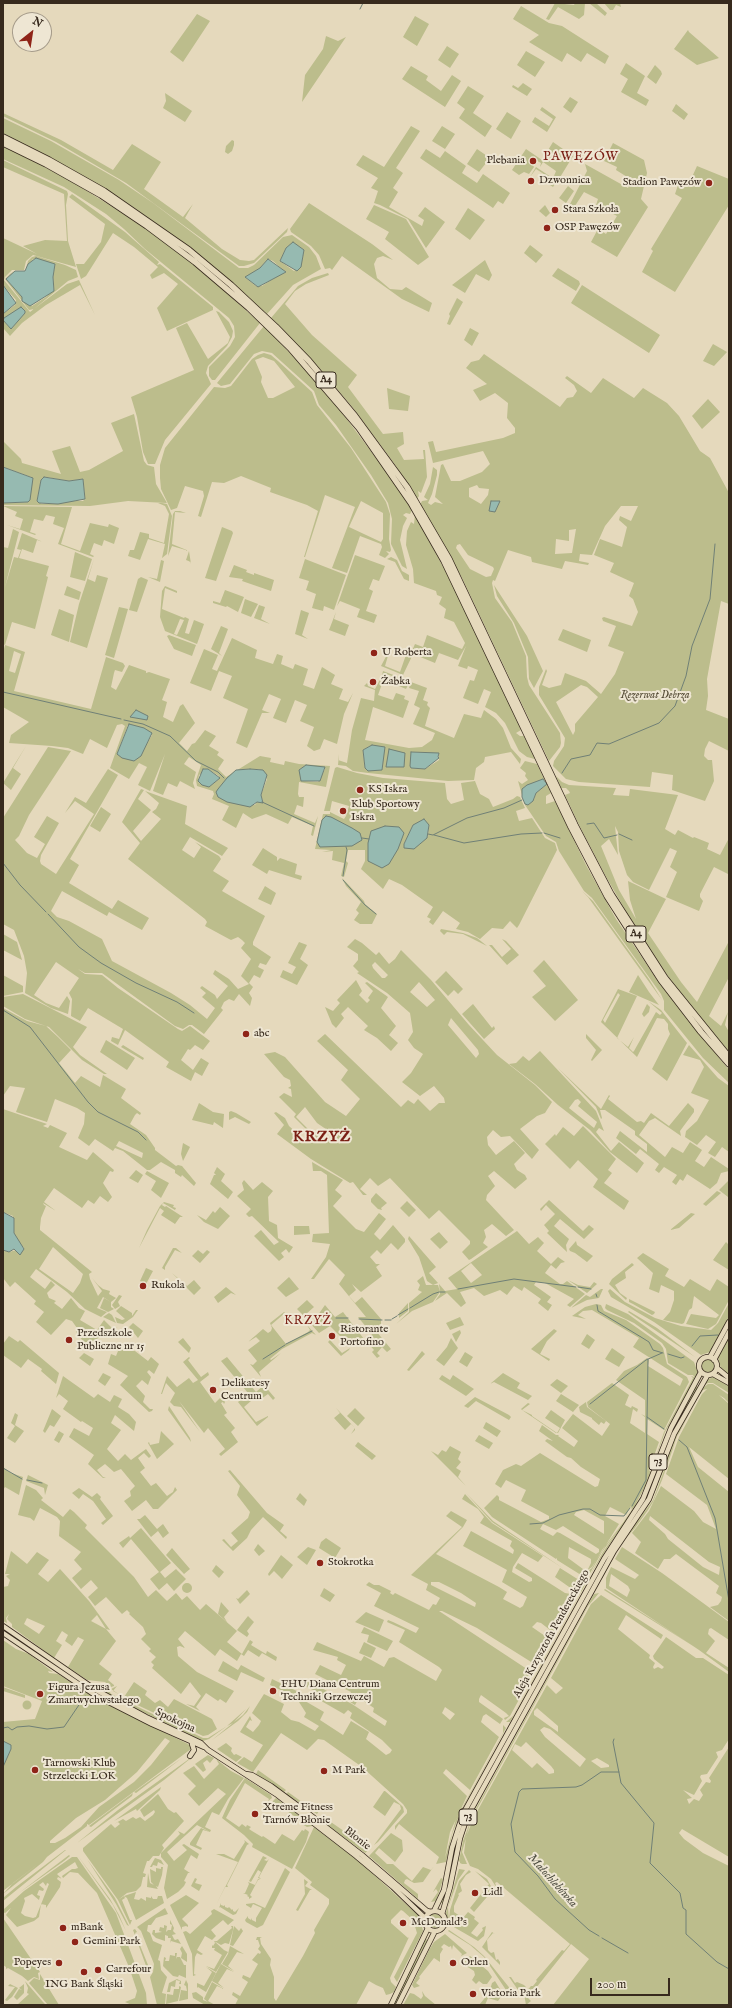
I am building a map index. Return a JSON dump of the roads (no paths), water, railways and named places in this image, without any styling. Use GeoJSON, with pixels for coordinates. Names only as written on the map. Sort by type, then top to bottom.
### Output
{"type":"FeatureCollection","features":[{"type":"Feature","properties":{"kind":"highway","name":"A4"},"geometry":{"type":"LineString","coordinates":[[3,137],[49,160],[99,188],[181,244],[258,309],[322,375],[378,447],[431,527],[468,597],[528,731]]}},
{"type":"Feature","properties":{"kind":"highway","name":"A4"},"geometry":{"type":"LineString","coordinates":[[3,143],[46,164],[92,190],[171,243],[217,280],[254,313],[322,384],[375,450],[427,530],[464,600],[602,888],[635,943],[679,1004],[729,1064]]}},
{"type":"Feature","properties":{"kind":"highway","name":"A4"},"geometry":{"type":"LineString","coordinates":[[560,799],[601,875],[639,940],[684,1003],[729,1057]]}},
{"type":"Feature","properties":{"kind":"main road","name":"73"},"geometry":{"type":"LineString","coordinates":[[712,1359],[729,1322]]}},
{"type":"Feature","properties":{"kind":"main road","name":"73"},"geometry":{"type":"LineString","coordinates":[[712,1359],[729,1332]]}},
{"type":"Feature","properties":{"kind":"main road","name":"73"},"geometry":{"type":"LineString","coordinates":[[700,1372],[700,1361],[704,1358],[712,1359]]}},
{"type":"Feature","properties":{"kind":"main road"},"geometry":{"type":"LineString","coordinates":[[712,1359],[717,1368],[729,1378]]}},
{"type":"Feature","properties":{"kind":"main road"},"geometry":{"type":"LineString","coordinates":[[700,1372],[707,1376],[713,1374],[717,1368]]}},
{"type":"Feature","properties":{"kind":"main road","name":"Aleja Krzysztofa Pendereckiego"},"geometry":{"type":"LineString","coordinates":[[433,1911],[444,1890],[452,1848],[463,1814],[618,1534],[641,1504],[671,1428],[700,1372]]}},
{"type":"Feature","properties":{"kind":"main road"},"geometry":{"type":"LineString","coordinates":[[713,1374],[729,1383]]}},
{"type":"Feature","properties":{"kind":"main road","name":"Aleja Krzysztofa Pendereckiego"},"geometry":{"type":"LineString","coordinates":[[442,1914],[450,1886],[460,1838],[467,1818],[614,1551],[649,1499],[677,1428],[707,1376]]}},
{"type":"Feature","properties":{"kind":"main road","name":"Spokojna"},"geometry":{"type":"LineString","coordinates":[[3,1626],[96,1690],[146,1717],[200,1742],[204,1747]]}},
{"type":"Feature","properties":{"kind":"main road","name":"Spokojna"},"geometry":{"type":"LineString","coordinates":[[3,1633],[95,1695],[204,1747]]}},
{"type":"Feature","properties":{"kind":"main road"},"geometry":{"type":"LineString","coordinates":[[190,1756],[194,1750],[191,1742]]}},
{"type":"Feature","properties":{"kind":"main road","name":"Błonie"},"geometry":{"type":"LineString","coordinates":[[204,1747],[246,1774],[356,1856],[393,1887],[425,1918]]}},
{"type":"Feature","properties":{"kind":"main road","name":"Błonie"},"geometry":{"type":"LineString","coordinates":[[246,1774],[266,1783],[309,1814],[362,1854],[427,1911],[433,1911]]}},
{"type":"Feature","properties":{"kind":"main road","name":"73"},"geometry":{"type":"LineString","coordinates":[[425,1918],[433,1911]]}},
{"type":"Feature","properties":{"kind":"main road"},"geometry":{"type":"LineString","coordinates":[[433,1911],[442,1914]]}},
{"type":"Feature","properties":{"kind":"main road","name":"73"},"geometry":{"type":"LineString","coordinates":[[398,2005],[435,1931],[441,1929],[444,1924],[442,1914]]}},
{"type":"Feature","properties":{"kind":"main road"},"geometry":{"type":"LineString","coordinates":[[425,1918],[425,1924],[428,1928],[435,1931]]}},
{"type":"Feature","properties":{"kind":"main road"},"geometry":{"type":"LineString","coordinates":[[391,2005],[428,1928]]}},
{"type":"Feature","properties":{"kind":"water"},"geometry":{"type":"Polygon","coordinates":[[[293,242],[304,250],[301,267],[297,271],[280,261],[286,248],[293,242]]]}},
{"type":"Feature","properties":{"kind":"water"},"geometry":{"type":"Polygon","coordinates":[[[36,258],[55,264],[53,277],[54,291],[30,306],[22,301],[22,297],[6,279],[15,271],[25,271],[28,264],[36,258]]]}},
{"type":"Feature","properties":{"kind":"water"},"geometry":{"type":"Polygon","coordinates":[[[268,259],[286,272],[258,287],[245,277],[260,268],[268,259]]]}},
{"type":"Feature","properties":{"kind":"water"},"geometry":{"type":"Polygon","coordinates":[[[3,285],[16,303],[3,314],[3,285]]]}},
{"type":"Feature","properties":{"kind":"water"},"geometry":{"type":"Polygon","coordinates":[[[21,307],[25,313],[11,329],[3,320],[21,307]]]}},
{"type":"Feature","properties":{"kind":"water"},"geometry":{"type":"Polygon","coordinates":[[[3,467],[33,478],[30,500],[28,502],[3,503],[3,467]]]}},
{"type":"Feature","properties":{"kind":"water"},"geometry":{"type":"Polygon","coordinates":[[[44,477],[69,481],[83,479],[85,499],[58,504],[39,503],[37,501],[41,480],[44,477]]]}},
{"type":"Feature","properties":{"kind":"water"},"geometry":{"type":"Polygon","coordinates":[[[491,501],[500,501],[495,512],[489,511],[491,501]]]}},
{"type":"Feature","properties":{"kind":"water"},"geometry":{"type":"Polygon","coordinates":[[[136,710],[148,716],[147,720],[130,717],[136,710]]]}},
{"type":"Feature","properties":{"kind":"water"},"geometry":{"type":"Polygon","coordinates":[[[129,724],[144,728],[152,733],[141,756],[134,761],[122,758],[117,754],[129,724]]]}},
{"type":"Feature","properties":{"kind":"water"},"geometry":{"type":"Polygon","coordinates":[[[372,745],[385,747],[382,770],[368,771],[365,768],[363,750],[372,745]]]}},
{"type":"Feature","properties":{"kind":"water"},"geometry":{"type":"Polygon","coordinates":[[[389,749],[405,753],[404,767],[386,767],[389,749]]]}},
{"type":"Feature","properties":{"kind":"water"},"geometry":{"type":"Polygon","coordinates":[[[411,752],[439,753],[439,758],[425,769],[411,768],[411,752]]]}},
{"type":"Feature","properties":{"kind":"water"},"geometry":{"type":"Polygon","coordinates":[[[306,765],[325,767],[320,781],[301,781],[299,770],[306,765]]]}},
{"type":"Feature","properties":{"kind":"water"},"geometry":{"type":"Polygon","coordinates":[[[203,769],[208,769],[220,778],[209,787],[202,785],[198,781],[203,769]]]}},
{"type":"Feature","properties":{"kind":"water"},"geometry":{"type":"Polygon","coordinates":[[[236,770],[263,770],[267,775],[261,795],[263,803],[257,802],[250,807],[227,802],[218,797],[216,792],[218,789],[236,770]]]}},
{"type":"Feature","properties":{"kind":"water"},"geometry":{"type":"Polygon","coordinates":[[[543,779],[547,784],[536,793],[533,801],[528,805],[525,804],[522,797],[522,789],[527,785],[543,779]]]}},
{"type":"Feature","properties":{"kind":"water"},"geometry":{"type":"Polygon","coordinates":[[[326,816],[331,817],[360,833],[362,840],[352,846],[320,847],[317,842],[322,820],[326,816]]]}},
{"type":"Feature","properties":{"kind":"water"},"geometry":{"type":"Polygon","coordinates":[[[424,819],[429,825],[427,838],[414,849],[404,848],[404,844],[413,825],[424,819]]]}},
{"type":"Feature","properties":{"kind":"water"},"geometry":{"type":"Polygon","coordinates":[[[385,826],[399,827],[404,833],[398,849],[389,864],[382,868],[368,861],[368,843],[371,831],[385,826]]]}},
{"type":"Feature","properties":{"kind":"water"},"geometry":{"type":"Polygon","coordinates":[[[3,1212],[14,1218],[14,1233],[24,1249],[20,1255],[14,1249],[9,1252],[3,1250],[3,1212]]]}},
{"type":"Feature","properties":{"kind":"water"},"geometry":{"type":"Polygon","coordinates":[[[3,1741],[11,1745],[11,1749],[3,1767],[3,1741]]]}},
{"type":"Feature","properties":{"kind":"waterway"},"geometry":{"type":"LineString","coordinates":[[360,9],[363,3]]}},
{"type":"Feature","properties":{"kind":"waterway"},"geometry":{"type":"LineString","coordinates":[[562,773],[571,759],[590,755],[597,743],[609,744],[659,723],[675,706],[686,676],[692,646],[710,599],[715,544]]}},
{"type":"Feature","properties":{"kind":"waterway"},"geometry":{"type":"LineString","coordinates":[[3,692],[121,719]]}},
{"type":"Feature","properties":{"kind":"waterway"},"geometry":{"type":"LineString","coordinates":[[124,720],[143,724],[170,736],[196,761],[218,772],[224,778]]}},
{"type":"Feature","properties":{"kind":"waterway"},"geometry":{"type":"LineString","coordinates":[[428,834],[433,835],[467,818],[504,808],[522,800]]}},
{"type":"Feature","properties":{"kind":"waterway"},"geometry":{"type":"LineString","coordinates":[[262,802],[314,826]]}},
{"type":"Feature","properties":{"kind":"waterway"},"geometry":{"type":"LineString","coordinates":[[587,824],[594,823],[604,838],[617,835]]}},
{"type":"Feature","properties":{"kind":"waterway"},"geometry":{"type":"LineString","coordinates":[[434,835],[464,843],[521,834],[542,833]]}},
{"type":"Feature","properties":{"kind":"waterway"},"geometry":{"type":"LineString","coordinates":[[544,833],[560,838]]}},
{"type":"Feature","properties":{"kind":"waterway"},"geometry":{"type":"LineString","coordinates":[[619,834],[632,840]]}},
{"type":"Feature","properties":{"kind":"waterway"},"geometry":{"type":"LineString","coordinates":[[362,838],[369,839]]}},
{"type":"Feature","properties":{"kind":"waterway"},"geometry":{"type":"LineString","coordinates":[[343,876],[347,850],[346,847]]}},
{"type":"Feature","properties":{"kind":"waterway"},"geometry":{"type":"LineString","coordinates":[[3,863],[20,885],[46,912]]}},
{"type":"Feature","properties":{"kind":"waterway"},"geometry":{"type":"LineString","coordinates":[[343,880],[365,905],[376,914]]}},
{"type":"Feature","properties":{"kind":"waterway"},"geometry":{"type":"LineString","coordinates":[[48,914],[79,947],[101,963],[136,983],[177,1002],[194,1013]]}},
{"type":"Feature","properties":{"kind":"waterway"},"geometry":{"type":"LineString","coordinates":[[3,1010],[30,1027],[88,1102],[98,1112],[138,1132],[146,1140]]}},
{"type":"Feature","properties":{"kind":"waterway"},"geometry":{"type":"LineString","coordinates":[[458,1289],[514,1279],[576,1287]]}},
{"type":"Feature","properties":{"kind":"waterway"},"geometry":{"type":"LineString","coordinates":[[578,1287],[591,1289]]}},
{"type":"Feature","properties":{"kind":"waterway"},"geometry":{"type":"LineString","coordinates":[[410,1308],[439,1292]]}},
{"type":"Feature","properties":{"kind":"waterway"},"geometry":{"type":"LineString","coordinates":[[440,1292],[445,1292]]}},
{"type":"Feature","properties":{"kind":"waterway"},"geometry":{"type":"LineString","coordinates":[[597,1305],[598,1311],[649,1342],[653,1350],[663,1353]]}},
{"type":"Feature","properties":{"kind":"waterway"},"geometry":{"type":"LineString","coordinates":[[398,1315],[408,1309]]}},
{"type":"Feature","properties":{"kind":"waterway"},"geometry":{"type":"LineString","coordinates":[[392,1319],[397,1316]]}},
{"type":"Feature","properties":{"kind":"waterway"},"geometry":{"type":"LineString","coordinates":[[336,1318],[348,1318]]}},
{"type":"Feature","properties":{"kind":"waterway"},"geometry":{"type":"LineString","coordinates":[[359,1319],[382,1320]]}},
{"type":"Feature","properties":{"kind":"waterway"},"geometry":{"type":"LineString","coordinates":[[385,1320],[391,1320]]}},
{"type":"Feature","properties":{"kind":"waterway"},"geometry":{"type":"LineString","coordinates":[[286,1344],[312,1331]]}},
{"type":"Feature","properties":{"kind":"waterway"},"geometry":{"type":"LineString","coordinates":[[692,1346],[700,1336],[718,1335]]}},
{"type":"Feature","properties":{"kind":"waterway"},"geometry":{"type":"LineString","coordinates":[[263,1359],[285,1345]]}},
{"type":"Feature","properties":{"kind":"waterway"},"geometry":{"type":"LineString","coordinates":[[590,1404],[646,1360],[662,1353]]}},
{"type":"Feature","properties":{"kind":"waterway"},"geometry":{"type":"LineString","coordinates":[[668,1354],[681,1358],[684,1357]]}},
{"type":"Feature","properties":{"kind":"waterway"},"geometry":{"type":"LineString","coordinates":[[632,1506],[646,1480],[648,1359]]}},
{"type":"Feature","properties":{"kind":"waterway"},"geometry":{"type":"LineString","coordinates":[[647,1417],[664,1429]]}},
{"type":"Feature","properties":{"kind":"waterway"},"geometry":{"type":"LineString","coordinates":[[679,1440],[687,1447],[715,1518],[729,1601]]}},
{"type":"Feature","properties":{"kind":"waterway"},"geometry":{"type":"LineString","coordinates":[[3,1468],[22,1479]]}},
{"type":"Feature","properties":{"kind":"waterway"},"geometry":{"type":"LineString","coordinates":[[27,1480],[42,1483]]}},
{"type":"Feature","properties":{"kind":"waterway"},"geometry":{"type":"LineString","coordinates":[[530,1524],[543,1523],[559,1515],[583,1509],[590,1509],[600,1515],[624,1516],[630,1508]]}},
{"type":"Feature","properties":{"kind":"waterway"},"geometry":{"type":"LineString","coordinates":[[3,1728],[8,1727],[12,1730],[17,1727],[29,1726],[47,1729],[64,1727],[85,1696]]}},
{"type":"Feature","properties":{"kind":"waterway","name":"Małochlebówka"},"geometry":{"type":"LineString","coordinates":[[614,1739],[613,1742],[621,1783],[654,1823],[650,1863],[680,1893],[683,1908],[686,1910],[686,1934],[717,1962],[729,1969]]}},
{"type":"Feature","properties":{"kind":"waterway","name":"Małochlebówka"},"geometry":{"type":"LineString","coordinates":[[599,1936],[589,1930],[555,1899],[538,1876],[515,1852],[511,1824],[519,1792],[522,1789],[576,1787],[582,1785],[601,1772],[619,1772]]}},
{"type":"Feature","properties":{"kind":"waterway","name":"Małochlebówka"},"geometry":{"type":"LineString","coordinates":[[602,1938],[628,1953]]}},
{"type":"Feature","properties":{"kind":"place","name":"Plebania"},"geometry":{"type":"Point","coordinates":[533,161]}},
{"type":"Feature","properties":{"kind":"place","name":"Dzwonnica"},"geometry":{"type":"Point","coordinates":[531,181]}},
{"type":"Feature","properties":{"kind":"place","name":"Stadion Pawęzów"},"geometry":{"type":"Point","coordinates":[709,183]}},
{"type":"Feature","properties":{"kind":"place","name":"Stara Szkoła"},"geometry":{"type":"Point","coordinates":[555,210]}},
{"type":"Feature","properties":{"kind":"place","name":"OSP Pawęzów"},"geometry":{"type":"Point","coordinates":[547,228]}},
{"type":"Feature","properties":{"kind":"place","name":"U Roberta"},"geometry":{"type":"Point","coordinates":[374,653]}},
{"type":"Feature","properties":{"kind":"place","name":"Żabka"},"geometry":{"type":"Point","coordinates":[373,682]}},
{"type":"Feature","properties":{"kind":"place","name":"KS Iskra"},"geometry":{"type":"Point","coordinates":[360,790]}},
{"type":"Feature","properties":{"kind":"place","name":"Klub Sportowy Iskra"},"geometry":{"type":"Point","coordinates":[343,811]}},
{"type":"Feature","properties":{"kind":"place","name":"abc"},"geometry":{"type":"Point","coordinates":[246,1034]}},
{"type":"Feature","properties":{"kind":"place","name":"Rukola"},"geometry":{"type":"Point","coordinates":[143,1286]}},
{"type":"Feature","properties":{"kind":"place","name":"Ristorante Portofino"},"geometry":{"type":"Point","coordinates":[332,1336]}},
{"type":"Feature","properties":{"kind":"place","name":"Przedszkole Publiczne nr 15"},"geometry":{"type":"Point","coordinates":[69,1340]}},
{"type":"Feature","properties":{"kind":"place","name":"Delikatesy Centrum"},"geometry":{"type":"Point","coordinates":[213,1390]}},
{"type":"Feature","properties":{"kind":"place","name":"Stokrotka"},"geometry":{"type":"Point","coordinates":[320,1563]}},
{"type":"Feature","properties":{"kind":"place","name":"FHU Diana Centrum Techniki Grzewczej"},"geometry":{"type":"Point","coordinates":[273,1691]}},
{"type":"Feature","properties":{"kind":"place","name":"Figura Jezusa Zmartwychwstałego"},"geometry":{"type":"Point","coordinates":[40,1694]}},
{"type":"Feature","properties":{"kind":"place","name":"Tarnowski Klub Strzelecki LOK"},"geometry":{"type":"Point","coordinates":[35,1770]}},
{"type":"Feature","properties":{"kind":"place","name":"M Park"},"geometry":{"type":"Point","coordinates":[324,1771]}},
{"type":"Feature","properties":{"kind":"place","name":"Xtreme Fitness Tarnów Błonie"},"geometry":{"type":"Point","coordinates":[255,1814]}},
{"type":"Feature","properties":{"kind":"place","name":"Lidl"},"geometry":{"type":"Point","coordinates":[475,1893]}},
{"type":"Feature","properties":{"kind":"place","name":"McDonald's"},"geometry":{"type":"Point","coordinates":[403,1923]}},
{"type":"Feature","properties":{"kind":"place","name":"mBank"},"geometry":{"type":"Point","coordinates":[63,1928]}},
{"type":"Feature","properties":{"kind":"place","name":"Gemini Park"},"geometry":{"type":"Point","coordinates":[75,1942]}},
{"type":"Feature","properties":{"kind":"place","name":"Popeyes"},"geometry":{"type":"Point","coordinates":[59,1963]}},
{"type":"Feature","properties":{"kind":"place","name":"Orlen"},"geometry":{"type":"Point","coordinates":[453,1963]}},
{"type":"Feature","properties":{"kind":"place","name":"Carrefour"},"geometry":{"type":"Point","coordinates":[98,1970]}},
{"type":"Feature","properties":{"kind":"place","name":"ING Bank Śląski"},"geometry":{"type":"Point","coordinates":[84,1972]}},
{"type":"Feature","properties":{"kind":"place","name":"Victoria Park"},"geometry":{"type":"Point","coordinates":[473,1994]}},
{"type":"Feature","properties":{"kind":"district","name":"PAWĘZÓW"},"geometry":{"type":"Point","coordinates":[581,157]}},
{"type":"Feature","properties":{"kind":"district","name":"KRZYŻ"},"geometry":{"type":"Point","coordinates":[322,1138]}},
{"type":"Feature","properties":{"kind":"district","name":"KRZYŻ"},"geometry":{"type":"Point","coordinates":[308,1322]}},
{"type":"Feature","properties":{"kind":"park label","name":"Rezerwat Debrza"},"geometry":{"type":"Point","coordinates":[655,696]}}]}
